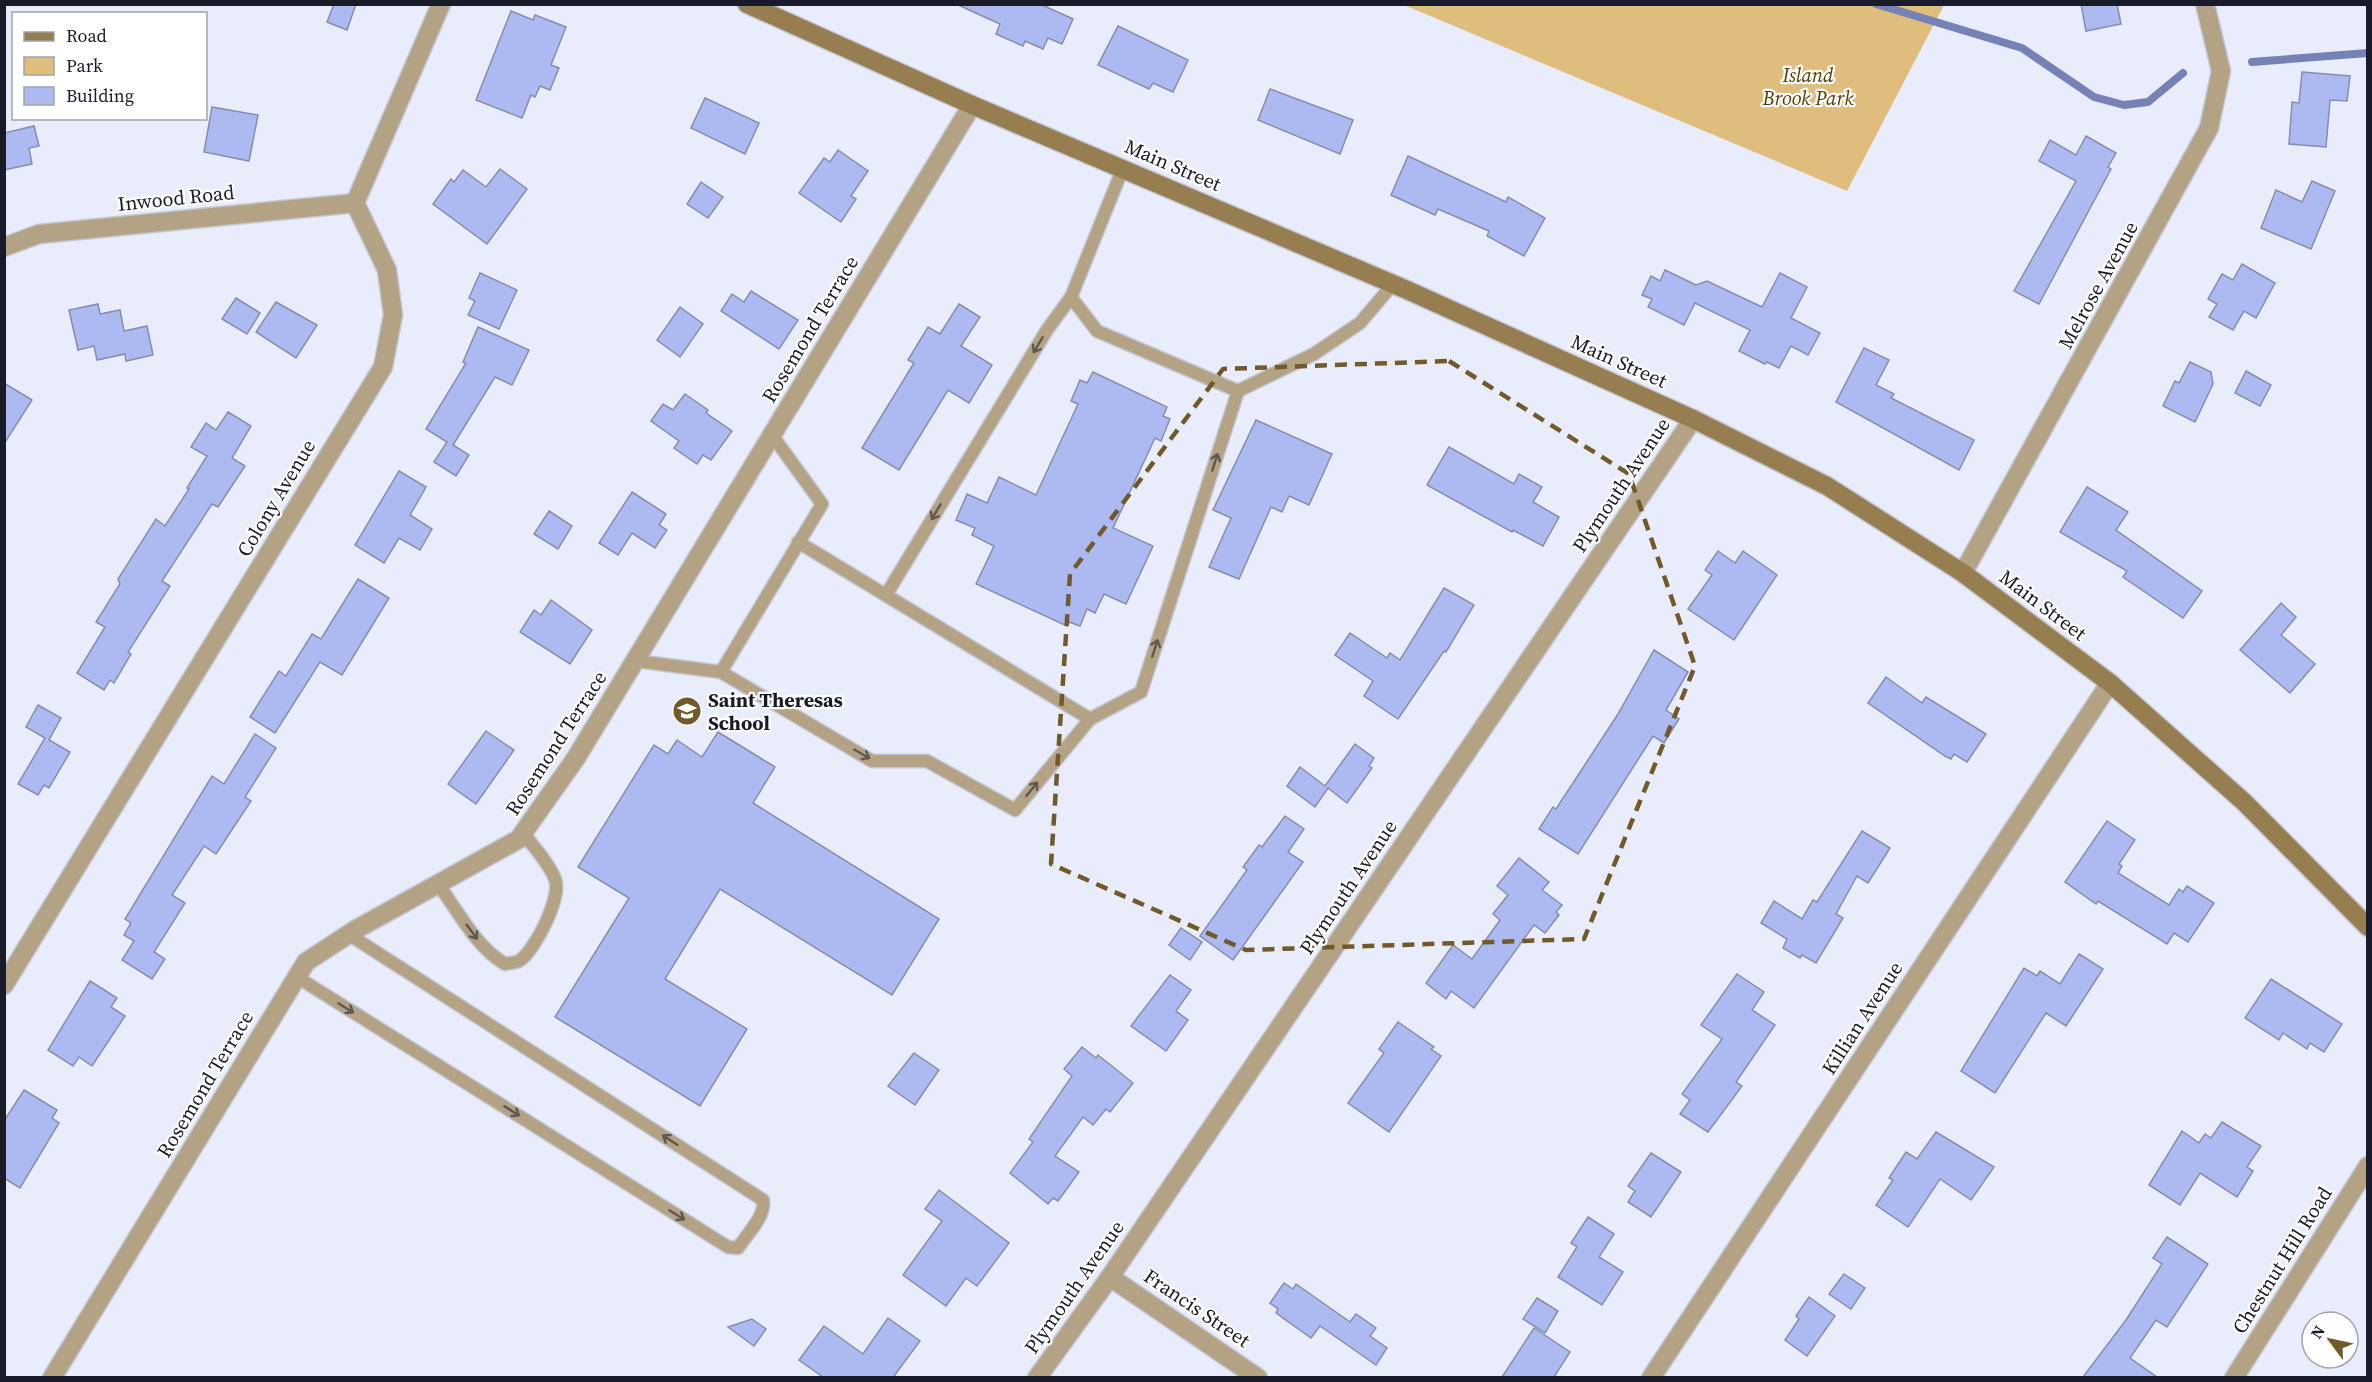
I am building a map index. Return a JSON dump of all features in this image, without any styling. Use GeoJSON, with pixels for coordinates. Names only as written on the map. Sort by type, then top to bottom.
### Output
{"type":"FeatureCollection","features":[{"type":"Feature","properties":{"kind":"main road","name":"Main Street"},"geometry":{"type":"LineString","coordinates":[[747,4],[972,105],[1392,284],[1693,419],[1827,486],[1963,573],[2110,683],[2244,802],[2367,927]]}},
{"type":"Feature","properties":{"kind":"street"},"geometry":{"type":"LineString","coordinates":[[355,203],[441,4]]}},
{"type":"Feature","properties":{"kind":"street","name":"Melrose Avenue"},"geometry":{"type":"LineString","coordinates":[[1963,573],[2209,128],[2221,71],[2205,4]]}},
{"type":"Feature","properties":{"kind":"street","name":"Rosemond Terrace"},"geometry":{"type":"LineString","coordinates":[[52,1377],[306,962],[348,934],[519,838],[523,833],[576,758],[636,661],[972,105]]}},
{"type":"Feature","properties":{"kind":"street","name":"Inwood Road"},"geometry":{"type":"LineString","coordinates":[[4,247],[39,234],[355,203]]}},
{"type":"Feature","properties":{"kind":"street","name":"Colony Avenue"},"geometry":{"type":"LineString","coordinates":[[4,985],[383,367],[393,315],[387,270],[355,203]]}},
{"type":"Feature","properties":{"kind":"street","name":"Plymouth Avenue"},"geometry":{"type":"LineString","coordinates":[[1037,1377],[1110,1276],[1693,419]]}},
{"type":"Feature","properties":{"kind":"street","name":"Killian Avenue"},"geometry":{"type":"LineString","coordinates":[[1651,1377],[2110,683]]}},
{"type":"Feature","properties":{"kind":"street","name":"Chestnut Hill Road"},"geometry":{"type":"LineString","coordinates":[[2234,1377],[2367,1166]]}},
{"type":"Feature","properties":{"kind":"street","name":"Francis Street"},"geometry":{"type":"LineString","coordinates":[[1110,1276],[1258,1377]]}},
{"type":"Feature","properties":{"kind":"lane"},"geometry":{"type":"LineString","coordinates":[[886,595],[1047,330],[1071,297],[1123,168]]}},
{"type":"Feature","properties":{"kind":"lane"},"geometry":{"type":"LineString","coordinates":[[636,661],[721,672],[872,761],[927,760],[1015,810],[1090,719],[1141,692],[1238,391],[1314,354],[1360,323],[1392,284]]}},
{"type":"Feature","properties":{"kind":"lane"},"geometry":{"type":"LineString","coordinates":[[1071,297],[1097,331],[1238,391]]}},
{"type":"Feature","properties":{"kind":"lane"},"geometry":{"type":"LineString","coordinates":[[721,672],[822,504],[772,435]]}},
{"type":"Feature","properties":{"kind":"lane"},"geometry":{"type":"LineString","coordinates":[[798,542],[1090,719]]}},
{"type":"Feature","properties":{"kind":"lane"},"geometry":{"type":"LineString","coordinates":[[438,884],[472,932],[494,958],[505,964],[520,960],[543,928],[555,904],[556,881],[543,858],[523,833]]}},
{"type":"Feature","properties":{"kind":"lane"},"geometry":{"type":"LineString","coordinates":[[297,977],[728,1247],[738,1248],[761,1213],[764,1207],[763,1200],[348,934]]}},
{"type":"Feature","properties":{"kind":"highlighted area"},"geometry":{"type":"Polygon","coordinates":[[[1449,361],[1629,474],[1695,666],[1584,939],[1246,950],[1051,864],[1070,574],[1223,369],[1449,361]]]}},
{"type":"Feature","properties":{"kind":"green space","name":"Island Brook Park"},"geometry":{"type":"Polygon","coordinates":[[[1944,4],[1847,191],[1404,5],[1944,4]]]}},
{"type":"Feature","properties":{"kind":"building"},"geometry":{"type":"Polygon","coordinates":[[[334,4],[356,4],[347,30],[327,22],[334,4]]]}},
{"type":"Feature","properties":{"kind":"building"},"geometry":{"type":"Polygon","coordinates":[[[956,4],[1040,4],[1073,19],[1062,44],[1048,38],[1043,49],[1025,41],[1023,46],[996,34],[1000,24],[956,4]]]}},
{"type":"Feature","properties":{"kind":"building"},"geometry":{"type":"Polygon","coordinates":[[[2081,4],[2117,4],[2121,24],[2086,31],[2081,4]]]}},
{"type":"Feature","properties":{"kind":"building"},"geometry":{"type":"Polygon","coordinates":[[[511,11],[533,20],[535,15],[566,27],[551,65],[559,68],[550,90],[540,86],[535,97],[531,95],[522,118],[476,100],[511,11]]]}},
{"type":"Feature","properties":{"kind":"building"},"geometry":{"type":"Polygon","coordinates":[[[1118,26],[1188,60],[1173,92],[1153,83],[1149,89],[1098,65],[1118,26]]]}},
{"type":"Feature","properties":{"kind":"building"},"geometry":{"type":"Polygon","coordinates":[[[2302,72],[2350,76],[2347,101],[2330,100],[2326,147],[2289,144],[2292,102],[2299,103],[2302,72]]]}},
{"type":"Feature","properties":{"kind":"building"},"geometry":{"type":"Polygon","coordinates":[[[1270,89],[1353,120],[1340,154],[1258,120],[1270,89]]]}},
{"type":"Feature","properties":{"kind":"building"},"geometry":{"type":"Polygon","coordinates":[[[705,98],[759,123],[745,154],[691,128],[705,98]]]}},
{"type":"Feature","properties":{"kind":"building"},"geometry":{"type":"Polygon","coordinates":[[[212,107],[258,115],[249,161],[204,152],[212,107]]]}},
{"type":"Feature","properties":{"kind":"building"},"geometry":{"type":"Polygon","coordinates":[[[34,126],[39,146],[29,148],[32,164],[4,170],[4,133],[34,126]]]}},
{"type":"Feature","properties":{"kind":"building"},"geometry":{"type":"Polygon","coordinates":[[[2086,136],[2116,153],[2108,167],[2111,169],[2039,304],[2014,291],[2076,181],[2039,161],[2050,140],[2076,155],[2086,136]]]}},
{"type":"Feature","properties":{"kind":"building"},"geometry":{"type":"Polygon","coordinates":[[[838,150],[868,171],[851,196],[856,199],[841,222],[799,193],[824,158],[830,162],[838,150]]]}},
{"type":"Feature","properties":{"kind":"building"},"geometry":{"type":"Polygon","coordinates":[[[1408,156],[1506,202],[1508,197],[1545,218],[1524,256],[1487,236],[1489,231],[1438,209],[1435,215],[1391,195],[1408,156]]]}},
{"type":"Feature","properties":{"kind":"building"},"geometry":{"type":"Polygon","coordinates":[[[500,169],[527,189],[487,244],[433,204],[451,179],[454,182],[463,170],[486,187],[500,169]]]}},
{"type":"Feature","properties":{"kind":"building"},"geometry":{"type":"Polygon","coordinates":[[[2312,181],[2335,191],[2311,249],[2261,228],[2276,190],[2302,202],[2312,181]]]}},
{"type":"Feature","properties":{"kind":"building"},"geometry":{"type":"Polygon","coordinates":[[[701,182],[723,197],[708,218],[687,204],[701,182]]]}},
{"type":"Feature","properties":{"kind":"building"},"geometry":{"type":"Polygon","coordinates":[[[2242,264],[2275,283],[2256,318],[2244,311],[2233,330],[2209,317],[2217,304],[2208,299],[2222,274],[2233,280],[2242,264]]]}},
{"type":"Feature","properties":{"kind":"building"},"geometry":{"type":"Polygon","coordinates":[[[1665,270],[1696,285],[1707,281],[1762,307],[1780,273],[1807,287],[1791,318],[1820,333],[1808,355],[1791,346],[1779,368],[1767,362],[1765,364],[1739,351],[1750,330],[1695,303],[1684,325],[1648,307],[1652,299],[1642,295],[1651,276],[1660,281],[1665,270]]]}},
{"type":"Feature","properties":{"kind":"building"},"geometry":{"type":"Polygon","coordinates":[[[480,273],[517,290],[499,329],[468,315],[475,301],[469,298],[480,273]]]}},
{"type":"Feature","properties":{"kind":"building"},"geometry":{"type":"Polygon","coordinates":[[[751,291],[798,320],[779,349],[721,311],[732,294],[744,302],[751,291]]]}},
{"type":"Feature","properties":{"kind":"building"},"geometry":{"type":"Polygon","coordinates":[[[236,298],[260,313],[247,334],[222,319],[236,298]]]}},
{"type":"Feature","properties":{"kind":"building"},"geometry":{"type":"Polygon","coordinates":[[[276,302],[317,325],[296,358],[256,332],[276,302]]]}},
{"type":"Feature","properties":{"kind":"building"},"geometry":{"type":"Polygon","coordinates":[[[98,304],[100,314],[120,310],[124,331],[147,326],[153,355],[126,361],[125,354],[97,360],[94,346],[78,350],[69,310],[98,304]]]}},
{"type":"Feature","properties":{"kind":"building"},"geometry":{"type":"Polygon","coordinates":[[[959,304],[980,317],[961,346],[992,365],[969,403],[948,390],[899,470],[862,448],[914,363],[908,360],[928,327],[940,334],[959,304]]]}},
{"type":"Feature","properties":{"kind":"building"},"geometry":{"type":"Polygon","coordinates":[[[680,307],[703,324],[680,357],[657,340],[680,307]]]}},
{"type":"Feature","properties":{"kind":"building"},"geometry":{"type":"Polygon","coordinates":[[[478,327],[529,350],[512,385],[495,377],[453,445],[469,455],[456,476],[434,462],[447,442],[426,429],[466,363],[463,362],[478,327]]]}},
{"type":"Feature","properties":{"kind":"building"},"geometry":{"type":"Polygon","coordinates":[[[1864,348],[1889,360],[1876,385],[1894,394],[1891,398],[1974,440],[1959,470],[1836,402],[1864,348]]]}},
{"type":"Feature","properties":{"kind":"building"},"geometry":{"type":"Polygon","coordinates":[[[2190,362],[2211,372],[2213,384],[2195,422],[2163,406],[2175,381],[2179,383],[2190,362]]]}},
{"type":"Feature","properties":{"kind":"building"},"geometry":{"type":"Polygon","coordinates":[[[2246,371],[2271,385],[2260,406],[2235,393],[2246,371]]]}},
{"type":"Feature","properties":{"kind":"building"},"geometry":{"type":"Polygon","coordinates":[[[1093,372],[1167,407],[1163,416],[1170,419],[1161,441],[1155,438],[1113,528],[1153,546],[1126,604],[1104,594],[1095,613],[1087,609],[1080,626],[1069,622],[1067,626],[976,584],[994,546],[972,535],[975,528],[956,520],[967,494],[987,503],[999,477],[1036,495],[1078,404],[1071,401],[1080,380],[1087,383],[1093,372]]]}},
{"type":"Feature","properties":{"kind":"building"},"geometry":{"type":"Polygon","coordinates":[[[4,383],[32,400],[4,444],[4,383]]]}},
{"type":"Feature","properties":{"kind":"building"},"geometry":{"type":"Polygon","coordinates":[[[685,394],[708,410],[706,413],[732,431],[711,460],[703,455],[697,464],[674,448],[679,441],[651,421],[663,404],[673,410],[685,394]]]}},
{"type":"Feature","properties":{"kind":"building"},"geometry":{"type":"Polygon","coordinates":[[[228,412],[251,426],[232,458],[245,466],[218,507],[212,504],[162,581],[170,586],[128,652],[131,654],[114,683],[110,680],[104,690],[77,673],[105,627],[96,622],[120,584],[118,579],[156,519],[165,526],[189,489],[187,488],[207,456],[191,447],[206,423],[216,430],[228,412]]]}},
{"type":"Feature","properties":{"kind":"building"},"geometry":{"type":"Polygon","coordinates":[[[1256,420],[1332,454],[1309,505],[1289,496],[1282,512],[1271,507],[1239,579],[1209,567],[1231,518],[1213,510],[1256,420]]]}},
{"type":"Feature","properties":{"kind":"building"},"geometry":{"type":"Polygon","coordinates":[[[1449,447],[1514,484],[1519,474],[1542,487],[1533,502],[1559,517],[1543,546],[1513,530],[1512,532],[1427,485],[1449,447]]]}},
{"type":"Feature","properties":{"kind":"building"},"geometry":{"type":"Polygon","coordinates":[[[399,471],[426,487],[410,515],[432,529],[420,550],[399,538],[384,563],[355,545],[399,471]]]}},
{"type":"Feature","properties":{"kind":"building"},"geometry":{"type":"Polygon","coordinates":[[[2087,487],[2128,512],[2116,530],[2202,591],[2183,618],[2123,577],[2127,571],[2060,532],[2087,487]]]}},
{"type":"Feature","properties":{"kind":"building"},"geometry":{"type":"Polygon","coordinates":[[[632,492],[666,514],[659,525],[667,530],[655,548],[632,533],[618,555],[599,543],[632,492]]]}},
{"type":"Feature","properties":{"kind":"building"},"geometry":{"type":"Polygon","coordinates":[[[549,511],[572,526],[558,549],[534,534],[549,511]]]}},
{"type":"Feature","properties":{"kind":"building"},"geometry":{"type":"Polygon","coordinates":[[[1718,551],[1735,563],[1743,551],[1777,575],[1734,640],[1688,609],[1712,575],[1705,570],[1718,551]]]}},
{"type":"Feature","properties":{"kind":"building"},"geometry":{"type":"Polygon","coordinates":[[[358,579],[389,598],[342,675],[320,662],[275,733],[250,717],[279,671],[286,676],[312,634],[321,639],[358,579]]]}},
{"type":"Feature","properties":{"kind":"building"},"geometry":{"type":"Polygon","coordinates":[[[1444,588],[1474,605],[1446,652],[1444,651],[1398,719],[1364,696],[1373,681],[1335,655],[1350,633],[1387,658],[1390,653],[1400,660],[1444,588]]]}},
{"type":"Feature","properties":{"kind":"building"},"geometry":{"type":"Polygon","coordinates":[[[551,600],[592,630],[570,664],[520,632],[534,610],[541,615],[551,600]]]}},
{"type":"Feature","properties":{"kind":"building"},"geometry":{"type":"Polygon","coordinates":[[[2281,603],[2296,617],[2281,635],[2315,664],[2290,693],[2240,650],[2281,603]]]}},
{"type":"Feature","properties":{"kind":"building"},"geometry":{"type":"Polygon","coordinates":[[[1654,650],[1688,672],[1666,710],[1679,719],[1664,743],[1653,736],[1578,854],[1539,829],[1553,807],[1556,809],[1618,714],[1654,650]]]}},
{"type":"Feature","properties":{"kind":"building"},"geometry":{"type":"Polygon","coordinates":[[[1886,677],[1922,703],[1926,697],[1986,734],[1967,762],[1954,754],[1951,759],[1945,756],[1868,703],[1886,677]]]}},
{"type":"Feature","properties":{"kind":"building"},"geometry":{"type":"Polygon","coordinates":[[[38,705],[61,718],[49,740],[70,752],[49,788],[44,785],[38,795],[18,784],[45,738],[26,727],[38,705]]]}},
{"type":"Feature","properties":{"kind":"building"},"geometry":{"type":"Polygon","coordinates":[[[486,731],[514,750],[476,804],[448,784],[486,731]]]}},
{"type":"Feature","properties":{"kind":"building"},"geometry":{"type":"Polygon","coordinates":[[[718,732],[775,767],[753,803],[939,919],[892,995],[720,889],[665,979],[747,1029],[700,1106],[555,1017],[629,898],[578,867],[654,745],[668,754],[677,740],[702,757],[718,732]]]}},
{"type":"Feature","properties":{"kind":"building"},"geometry":{"type":"Polygon","coordinates":[[[255,734],[276,748],[245,797],[251,801],[216,854],[204,846],[172,895],[185,903],[154,952],[165,959],[152,979],[122,960],[134,941],[124,935],[131,923],[125,919],[212,776],[224,784],[255,734]]]}},
{"type":"Feature","properties":{"kind":"building"},"geometry":{"type":"Polygon","coordinates":[[[1355,744],[1374,758],[1369,766],[1372,768],[1347,803],[1328,788],[1315,807],[1287,786],[1300,767],[1325,786],[1355,744]]]}},
{"type":"Feature","properties":{"kind":"building"},"geometry":{"type":"Polygon","coordinates":[[[1285,816],[1304,829],[1288,852],[1303,862],[1233,960],[1200,936],[1247,870],[1243,867],[1259,845],[1262,847],[1285,816]]]}},
{"type":"Feature","properties":{"kind":"building"},"geometry":{"type":"Polygon","coordinates":[[[2107,821],[2135,840],[2119,864],[2122,866],[2118,873],[2169,905],[2179,889],[2183,892],[2187,886],[2214,903],[2188,942],[2174,933],[2167,944],[2098,901],[2096,904],[2065,882],[2107,821]]]}},
{"type":"Feature","properties":{"kind":"building"},"geometry":{"type":"Polygon","coordinates":[[[1862,831],[1890,848],[1868,883],[1857,876],[1836,914],[1843,918],[1816,963],[1802,955],[1800,958],[1783,948],[1787,939],[1761,923],[1774,901],[1802,919],[1813,900],[1817,902],[1862,831]]]}},
{"type":"Feature","properties":{"kind":"building"},"geometry":{"type":"Polygon","coordinates":[[[1519,858],[1549,882],[1542,890],[1562,905],[1556,912],[1559,915],[1545,933],[1534,925],[1474,1008],[1451,991],[1446,999],[1426,983],[1453,945],[1472,959],[1500,920],[1493,914],[1508,895],[1497,886],[1519,858]]]}},
{"type":"Feature","properties":{"kind":"building"},"geometry":{"type":"Polygon","coordinates":[[[1181,928],[1202,942],[1190,960],[1169,945],[1181,928]]]}},
{"type":"Feature","properties":{"kind":"building"},"geometry":{"type":"Polygon","coordinates":[[[2079,954],[2103,969],[2066,1026],[2046,1013],[1995,1093],[1961,1071],[2024,968],[2037,976],[2040,971],[2060,984],[2079,954]]]}},
{"type":"Feature","properties":{"kind":"building"},"geometry":{"type":"Polygon","coordinates":[[[1737,974],[1764,992],[1752,1010],[1775,1025],[1736,1082],[1742,1086],[1708,1132],[1680,1114],[1690,1100],[1682,1094],[1722,1039],[1701,1025],[1737,974]]]}},
{"type":"Feature","properties":{"kind":"building"},"geometry":{"type":"Polygon","coordinates":[[[1170,975],[1191,990],[1176,1011],[1188,1020],[1166,1051],[1131,1026],[1170,975]]]}},
{"type":"Feature","properties":{"kind":"building"},"geometry":{"type":"Polygon","coordinates":[[[2271,979],[2342,1024],[2324,1052],[2310,1043],[2307,1049],[2283,1033],[2279,1040],[2245,1018],[2271,979]]]}},
{"type":"Feature","properties":{"kind":"building"},"geometry":{"type":"Polygon","coordinates":[[[90,981],[117,998],[111,1007],[125,1016],[92,1066],[79,1057],[73,1066],[48,1050],[90,981]]]}},
{"type":"Feature","properties":{"kind":"building"},"geometry":{"type":"Polygon","coordinates":[[[1398,1022],[1434,1047],[1431,1049],[1441,1056],[1389,1132],[1348,1103],[1384,1053],[1379,1049],[1398,1022]]]}},
{"type":"Feature","properties":{"kind":"building"},"geometry":{"type":"Polygon","coordinates":[[[1082,1047],[1096,1058],[1098,1055],[1133,1083],[1110,1112],[1106,1109],[1093,1125],[1083,1117],[1055,1156],[1079,1172],[1058,1201],[1053,1198],[1048,1204],[1010,1173],[1033,1142],[1029,1139],[1072,1076],[1064,1069],[1082,1047]]]}},
{"type":"Feature","properties":{"kind":"building"},"geometry":{"type":"Polygon","coordinates":[[[914,1053],[939,1070],[915,1105],[888,1086],[914,1053]]]}},
{"type":"Feature","properties":{"kind":"building"},"geometry":{"type":"Polygon","coordinates":[[[24,1090],[57,1110],[52,1118],[59,1123],[20,1188],[4,1178],[4,1121],[24,1090]]]}},
{"type":"Feature","properties":{"kind":"building"},"geometry":{"type":"Polygon","coordinates":[[[2222,1122],[2261,1146],[2247,1167],[2253,1171],[2237,1197],[2200,1173],[2180,1205],[2149,1185],[2182,1131],[2199,1143],[2205,1134],[2211,1138],[2222,1122]]]}},
{"type":"Feature","properties":{"kind":"building"},"geometry":{"type":"Polygon","coordinates":[[[1936,1132],[1994,1167],[1971,1200],[1940,1179],[1908,1227],[1876,1205],[1893,1180],[1889,1178],[1906,1152],[1917,1159],[1936,1132]]]}},
{"type":"Feature","properties":{"kind":"building"},"geometry":{"type":"Polygon","coordinates":[[[1651,1153],[1681,1172],[1651,1217],[1628,1202],[1635,1191],[1628,1186],[1651,1153]]]}},
{"type":"Feature","properties":{"kind":"building"},"geometry":{"type":"Polygon","coordinates":[[[939,1190],[1009,1243],[977,1286],[966,1278],[946,1306],[903,1275],[942,1221],[925,1209],[939,1190]]]}},
{"type":"Feature","properties":{"kind":"building"},"geometry":{"type":"Polygon","coordinates":[[[1588,1217],[1614,1234],[1599,1257],[1623,1272],[1602,1305],[1558,1277],[1577,1247],[1571,1243],[1588,1217]]]}},
{"type":"Feature","properties":{"kind":"building"},"geometry":{"type":"Polygon","coordinates":[[[2167,1237],[2208,1264],[2167,1327],[2156,1320],[2130,1358],[2157,1377],[2083,1377],[2126,1320],[2162,1264],[2153,1258],[2167,1237]]]}},
{"type":"Feature","properties":{"kind":"building"},"geometry":{"type":"Polygon","coordinates":[[[1844,1274],[1865,1288],[1851,1309],[1829,1294],[1844,1274]]]}},
{"type":"Feature","properties":{"kind":"building"},"geometry":{"type":"Polygon","coordinates":[[[1284,1283],[1293,1289],[1296,1284],[1350,1322],[1356,1314],[1376,1328],[1370,1336],[1387,1348],[1376,1365],[1320,1326],[1311,1338],[1276,1313],[1278,1309],[1270,1303],[1284,1283]]]}},
{"type":"Feature","properties":{"kind":"building"},"geometry":{"type":"Polygon","coordinates":[[[1809,1297],[1835,1316],[1807,1356],[1785,1340],[1799,1319],[1796,1316],[1809,1297]]]}},
{"type":"Feature","properties":{"kind":"building"},"geometry":{"type":"Polygon","coordinates":[[[1537,1298],[1558,1311],[1545,1333],[1523,1319],[1537,1298]]]}},
{"type":"Feature","properties":{"kind":"building"},"geometry":{"type":"Polygon","coordinates":[[[888,1318],[920,1341],[894,1376],[896,1377],[823,1377],[799,1360],[824,1326],[863,1354],[888,1318]]]}},
{"type":"Feature","properties":{"kind":"building"},"geometry":{"type":"Polygon","coordinates":[[[752,1319],[766,1329],[754,1346],[728,1327],[752,1319]]]}},
{"type":"Feature","properties":{"kind":"building"},"geometry":{"type":"Polygon","coordinates":[[[1534,1328],[1570,1352],[1554,1377],[1502,1377],[1534,1328]]]}},
{"type":"Feature","properties":{"kind":"waterway"},"geometry":{"type":"LineString","coordinates":[[1876,4],[2022,48],[2094,97],[2124,105],[2148,102],[2183,73]]}},
{"type":"Feature","properties":{"kind":"waterway"},"geometry":{"type":"LineString","coordinates":[[2252,62],[2368,53]]}},
{"type":"Feature","properties":{"kind":"place","name":"Saint Theresas School"},"geometry":{"type":"Point","coordinates":[687,711]}}]}
